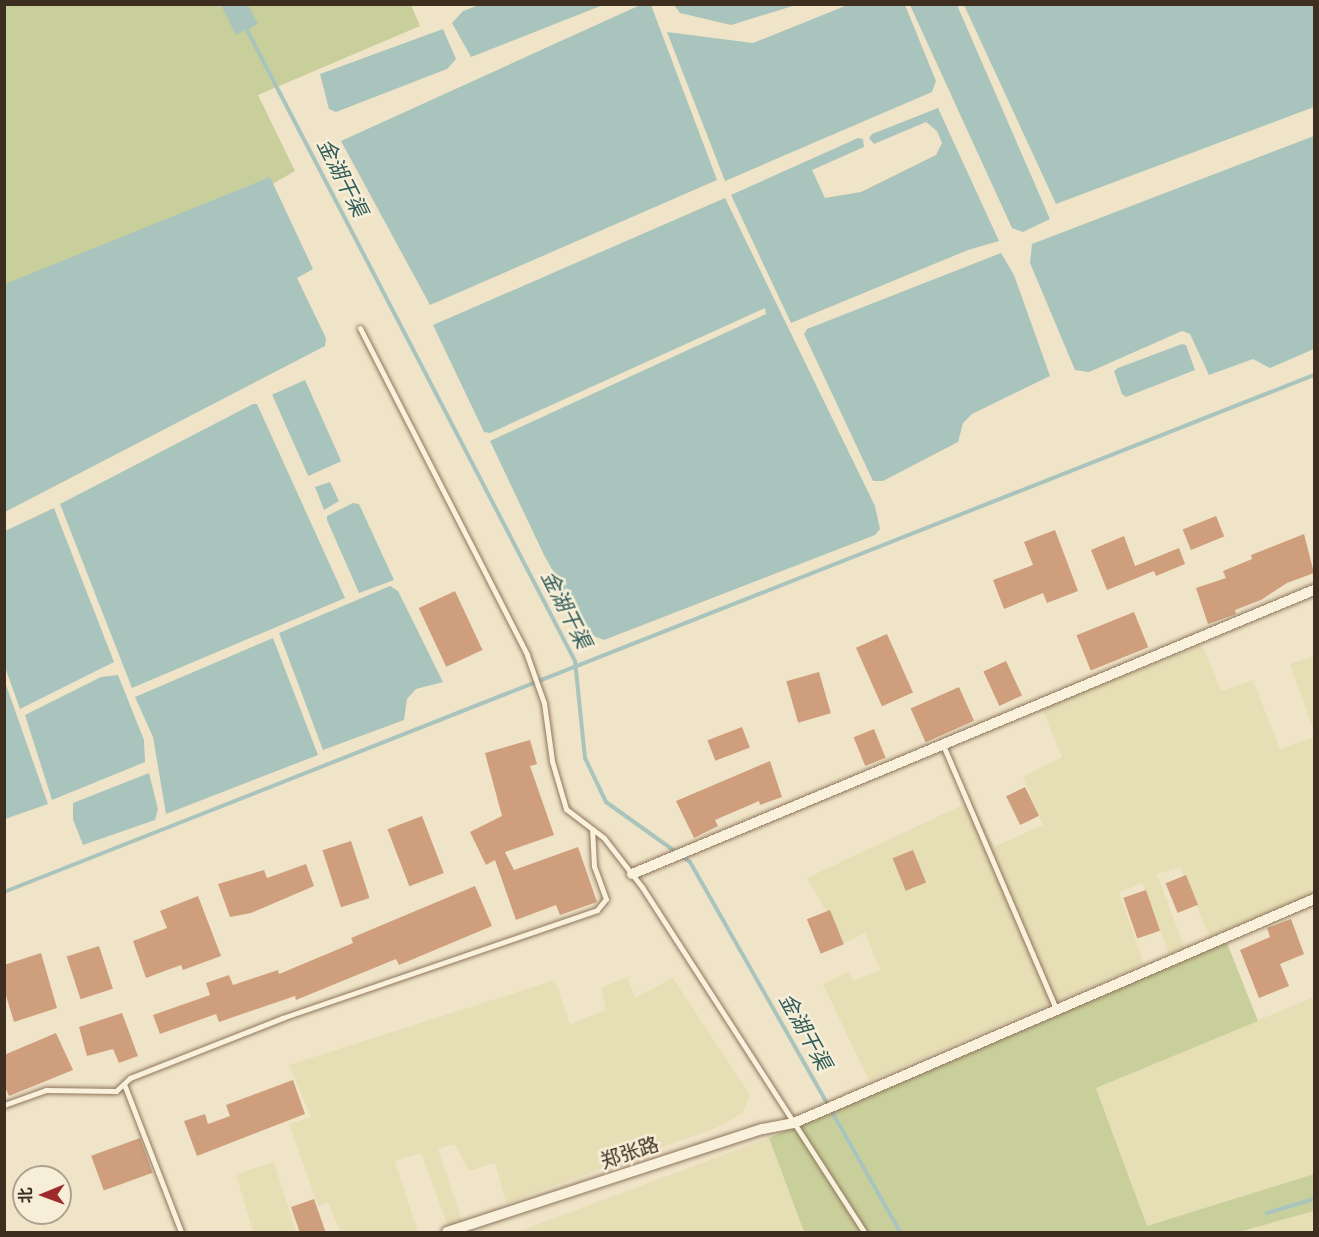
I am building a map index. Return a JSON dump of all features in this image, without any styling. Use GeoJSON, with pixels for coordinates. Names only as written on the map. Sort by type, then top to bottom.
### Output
{"type":"FeatureCollection","features":[{"type":"Feature","properties":{"kind":"street"},"geometry":{"type":"LineString","coordinates":[[632,874],[1314,590]]}},
{"type":"Feature","properties":{"kind":"street","name":"郑张路"},"geometry":{"type":"LineString","coordinates":[[447,1233],[763,1129],[794,1123],[836,1107],[1314,899]]}},
{"type":"Feature","properties":{"kind":"lane"},"geometry":{"type":"LineString","coordinates":[[360,328],[536,679],[552,761],[566,809],[592,829],[632,874],[864,1233]]}},
{"type":"Feature","properties":{"kind":"lane"},"geometry":{"type":"LineString","coordinates":[[942,744],[1057,1011]]}},
{"type":"Feature","properties":{"kind":"lane"},"geometry":{"type":"LineString","coordinates":[[4,1105],[46,1090],[101,1094],[116,1091],[130,1078],[282,1018],[597,910],[606,899],[594,866],[592,829]]}},
{"type":"Feature","properties":{"kind":"lane"},"geometry":{"type":"LineString","coordinates":[[124,1084],[181,1233]]}},
{"type":"Feature","properties":{"kind":"shaded area"},"geometry":{"type":"Polygon","coordinates":[[[1202,645],[1221,691],[1253,680],[1280,749],[1314,737],[1314,895],[1210,937],[1180,867],[1157,874],[1185,949],[1169,954],[1142,883],[1119,892],[1144,964],[869,1081],[823,984],[848,972],[853,981],[880,970],[865,933],[844,943],[807,878],[971,801],[994,847],[1043,825],[1023,777],[1062,757],[1041,707],[1202,645]]]}},
{"type":"Feature","properties":{"kind":"shaded area"},"geometry":{"type":"Polygon","coordinates":[[[1314,656],[1314,732],[1290,664],[1314,656]]]}},
{"type":"Feature","properties":{"kind":"shaded area"},"geometry":{"type":"Polygon","coordinates":[[[627,977],[635,998],[673,978],[750,1095],[743,1113],[716,1128],[506,1203],[495,1163],[469,1171],[455,1144],[438,1149],[462,1221],[448,1226],[421,1153],[395,1161],[418,1232],[340,1232],[328,1202],[318,1206],[289,1124],[311,1117],[289,1065],[555,980],[570,1024],[606,1010],[601,988],[627,977]]]}},
{"type":"Feature","properties":{"kind":"shaded area"},"geometry":{"type":"Polygon","coordinates":[[[1314,997],[1314,1174],[1147,1226],[1096,1088],[1314,997]]]}},
{"type":"Feature","properties":{"kind":"shaded area"},"geometry":{"type":"Polygon","coordinates":[[[769,1138],[804,1232],[517,1232],[769,1138]]]}},
{"type":"Feature","properties":{"kind":"shaded area"},"geometry":{"type":"Polygon","coordinates":[[[274,1162],[296,1232],[253,1232],[236,1174],[274,1162]]]}},
{"type":"Feature","properties":{"kind":"shaded area"},"geometry":{"type":"Polygon","coordinates":[[[1314,1211],[1314,1232],[1239,1232],[1314,1211]]]}},
{"type":"Feature","properties":{"kind":"green space"},"geometry":{"type":"Polygon","coordinates":[[[5,5],[411,5],[420,26],[258,95],[295,171],[274,183],[5,285],[5,5]]]}},
{"type":"Feature","properties":{"kind":"green space"},"geometry":{"type":"Polygon","coordinates":[[[1225,938],[1258,1021],[1096,1088],[1147,1226],[1314,1174],[1314,1211],[1239,1232],[804,1232],[769,1138],[1225,938]]]}},
{"type":"Feature","properties":{"kind":"water"},"geometry":{"type":"Polygon","coordinates":[[[482,4],[603,5],[471,57],[452,23],[463,11],[482,4]]]}},
{"type":"Feature","properties":{"kind":"water"},"geometry":{"type":"Polygon","coordinates":[[[850,4],[905,5],[936,81],[932,92],[725,181],[667,32],[753,43],[850,4]]]}},
{"type":"Feature","properties":{"kind":"water"},"geometry":{"type":"Polygon","coordinates":[[[221,5],[248,5],[258,24],[236,35],[221,5]]]}},
{"type":"Feature","properties":{"kind":"water"},"geometry":{"type":"Polygon","coordinates":[[[651,5],[717,180],[430,305],[341,141],[638,6],[651,5]]]}},
{"type":"Feature","properties":{"kind":"water"},"geometry":{"type":"Polygon","coordinates":[[[674,5],[796,5],[731,25],[680,13],[674,5]]]}},
{"type":"Feature","properties":{"kind":"water"},"geometry":{"type":"Polygon","coordinates":[[[910,5],[957,5],[1050,219],[1023,232],[1012,228],[910,5]]]}},
{"type":"Feature","properties":{"kind":"water"},"geometry":{"type":"Polygon","coordinates":[[[964,5],[1314,5],[1314,107],[1056,204],[964,5]]]}},
{"type":"Feature","properties":{"kind":"water"},"geometry":{"type":"Polygon","coordinates":[[[443,29],[456,59],[447,69],[336,112],[329,109],[320,74],[443,29]]]}},
{"type":"Feature","properties":{"kind":"water"},"geometry":{"type":"Polygon","coordinates":[[[938,108],[999,241],[968,250],[791,323],[731,195],[858,138],[863,139],[864,147],[812,170],[825,198],[861,192],[936,155],[942,143],[937,131],[926,122],[874,144],[869,138],[872,134],[938,108]]]}},
{"type":"Feature","properties":{"kind":"water"},"geometry":{"type":"Polygon","coordinates":[[[1314,136],[1314,349],[1270,368],[1253,359],[1209,375],[1190,334],[1182,331],[1089,372],[1075,370],[1030,263],[1032,244],[1314,136]]]}},
{"type":"Feature","properties":{"kind":"water"},"geometry":{"type":"Polygon","coordinates":[[[270,177],[313,269],[297,278],[326,338],[325,346],[5,512],[5,284],[270,177]]]}},
{"type":"Feature","properties":{"kind":"water"},"geometry":{"type":"Polygon","coordinates":[[[725,198],[875,506],[880,529],[875,535],[604,640],[594,636],[580,620],[544,555],[490,441],[766,314],[765,308],[490,433],[484,432],[433,325],[725,198]]]}},
{"type":"Feature","properties":{"kind":"water"},"geometry":{"type":"Polygon","coordinates":[[[1001,253],[1014,275],[1050,376],[972,414],[963,423],[958,442],[883,481],[873,481],[804,334],[807,329],[1001,253]]]}},
{"type":"Feature","properties":{"kind":"water"},"geometry":{"type":"Polygon","coordinates":[[[1182,344],[1186,345],[1195,370],[1126,397],[1122,394],[1114,371],[1182,344]]]}},
{"type":"Feature","properties":{"kind":"water"},"geometry":{"type":"Polygon","coordinates":[[[305,380],[341,461],[308,476],[272,395],[305,380]]]}},
{"type":"Feature","properties":{"kind":"water"},"geometry":{"type":"Polygon","coordinates":[[[253,404],[257,404],[345,598],[132,688],[60,504],[253,404]]]}},
{"type":"Feature","properties":{"kind":"water"},"geometry":{"type":"Polygon","coordinates":[[[330,482],[339,501],[324,510],[315,487],[330,482]]]}},
{"type":"Feature","properties":{"kind":"water"},"geometry":{"type":"Polygon","coordinates":[[[353,503],[359,504],[394,580],[359,593],[327,520],[327,516],[353,503]]]}},
{"type":"Feature","properties":{"kind":"water"},"geometry":{"type":"Polygon","coordinates":[[[54,508],[114,662],[20,709],[5,667],[5,531],[54,508]]]}},
{"type":"Feature","properties":{"kind":"water"},"geometry":{"type":"Polygon","coordinates":[[[390,586],[398,591],[443,682],[416,689],[407,699],[404,720],[323,750],[279,633],[390,586]]]}},
{"type":"Feature","properties":{"kind":"water"},"geometry":{"type":"Polygon","coordinates":[[[273,638],[318,755],[166,814],[153,737],[135,697],[273,638]]]}},
{"type":"Feature","properties":{"kind":"water"},"geometry":{"type":"Polygon","coordinates":[[[118,675],[144,740],[145,762],[52,800],[25,715],[101,677],[118,675]]]}},
{"type":"Feature","properties":{"kind":"water"},"geometry":{"type":"Polygon","coordinates":[[[4,679],[48,804],[5,819],[4,819],[4,679]]]}},
{"type":"Feature","properties":{"kind":"water"},"geometry":{"type":"Polygon","coordinates":[[[149,773],[158,809],[155,820],[83,845],[73,819],[73,803],[149,773]]]}},
{"type":"Feature","properties":{"kind":"building"},"geometry":{"type":"Polygon","coordinates":[[[1216,516],[1224,536],[1191,550],[1183,529],[1216,516]]]}},
{"type":"Feature","properties":{"kind":"building"},"geometry":{"type":"Polygon","coordinates":[[[1055,530],[1078,591],[1047,603],[1043,593],[1004,609],[993,580],[1033,565],[1024,542],[1055,530]]]}},
{"type":"Feature","properties":{"kind":"building"},"geometry":{"type":"Polygon","coordinates":[[[1304,534],[1314,573],[1287,583],[1261,600],[1235,610],[1236,614],[1208,624],[1196,588],[1226,578],[1223,571],[1252,559],[1251,555],[1304,534]]]}},
{"type":"Feature","properties":{"kind":"building"},"geometry":{"type":"Polygon","coordinates":[[[1124,536],[1135,566],[1179,548],[1185,564],[1156,576],[1154,571],[1107,590],[1091,550],[1124,536]]]}},
{"type":"Feature","properties":{"kind":"building"},"geometry":{"type":"Polygon","coordinates":[[[455,591],[482,650],[446,667],[419,608],[455,591]]]}},
{"type":"Feature","properties":{"kind":"building"},"geometry":{"type":"Polygon","coordinates":[[[1134,612],[1148,647],[1091,670],[1077,635],[1134,612]]]}},
{"type":"Feature","properties":{"kind":"building"},"geometry":{"type":"Polygon","coordinates":[[[887,634],[913,692],[882,706],[856,648],[887,634]]]}},
{"type":"Feature","properties":{"kind":"building"},"geometry":{"type":"Polygon","coordinates":[[[1006,661],[1022,695],[999,706],[983,672],[1006,661]]]}},
{"type":"Feature","properties":{"kind":"building"},"geometry":{"type":"Polygon","coordinates":[[[819,672],[831,713],[798,723],[786,681],[819,672]]]}},
{"type":"Feature","properties":{"kind":"building"},"geometry":{"type":"Polygon","coordinates":[[[959,687],[974,721],[926,742],[911,709],[959,687]]]}},
{"type":"Feature","properties":{"kind":"building"},"geometry":{"type":"Polygon","coordinates":[[[742,727],[750,748],[715,761],[707,740],[742,727]]]}},
{"type":"Feature","properties":{"kind":"building"},"geometry":{"type":"Polygon","coordinates":[[[874,729],[886,758],[865,766],[854,737],[874,729]]]}},
{"type":"Feature","properties":{"kind":"building"},"geometry":{"type":"Polygon","coordinates":[[[530,740],[537,764],[530,766],[554,835],[505,852],[514,870],[578,847],[597,902],[560,915],[556,905],[516,920],[495,860],[486,865],[470,832],[502,816],[485,753],[530,740]]]}},
{"type":"Feature","properties":{"kind":"building"},"geometry":{"type":"Polygon","coordinates":[[[770,761],[782,797],[760,805],[759,801],[715,820],[718,826],[694,838],[676,801],[770,761]]]}},
{"type":"Feature","properties":{"kind":"building"},"geometry":{"type":"Polygon","coordinates":[[[1025,787],[1039,816],[1020,825],[1006,796],[1025,787]]]}},
{"type":"Feature","properties":{"kind":"building"},"geometry":{"type":"Polygon","coordinates":[[[422,816],[444,873],[409,886],[387,829],[422,816]]]}},
{"type":"Feature","properties":{"kind":"building"},"geometry":{"type":"Polygon","coordinates":[[[351,841],[370,898],[341,907],[322,850],[351,841]]]}},
{"type":"Feature","properties":{"kind":"building"},"geometry":{"type":"Polygon","coordinates":[[[913,850],[926,882],[906,891],[893,858],[913,850]]]}},
{"type":"Feature","properties":{"kind":"building"},"geometry":{"type":"Polygon","coordinates":[[[306,864],[314,886],[251,913],[230,917],[218,884],[264,870],[267,878],[306,864]]]}},
{"type":"Feature","properties":{"kind":"building"},"geometry":{"type":"Polygon","coordinates":[[[1186,875],[1198,905],[1178,913],[1166,883],[1186,875]]]}},
{"type":"Feature","properties":{"kind":"building"},"geometry":{"type":"Polygon","coordinates":[[[475,886],[492,926],[399,965],[396,959],[296,1000],[295,996],[219,1022],[216,1014],[160,1034],[153,1015],[210,995],[206,983],[229,975],[233,985],[278,970],[279,974],[353,943],[351,938],[475,886]]]}},
{"type":"Feature","properties":{"kind":"building"},"geometry":{"type":"Polygon","coordinates":[[[1146,890],[1160,931],[1137,938],[1123,898],[1146,890]]]}},
{"type":"Feature","properties":{"kind":"building"},"geometry":{"type":"Polygon","coordinates":[[[198,896],[221,956],[183,970],[181,965],[146,978],[133,941],[167,928],[160,911],[198,896]]]}},
{"type":"Feature","properties":{"kind":"building"},"geometry":{"type":"Polygon","coordinates":[[[830,910],[844,944],[821,954],[807,919],[830,910]]]}},
{"type":"Feature","properties":{"kind":"building"},"geometry":{"type":"Polygon","coordinates":[[[1291,919],[1304,954],[1280,964],[1289,986],[1259,998],[1240,950],[1270,937],[1267,928],[1291,919]]]}},
{"type":"Feature","properties":{"kind":"building"},"geometry":{"type":"Polygon","coordinates":[[[99,946],[113,989],[81,999],[67,957],[99,946]]]}},
{"type":"Feature","properties":{"kind":"building"},"geometry":{"type":"Polygon","coordinates":[[[41,953],[57,1008],[14,1022],[4,989],[4,965],[41,953]]]}},
{"type":"Feature","properties":{"kind":"building"},"geometry":{"type":"Polygon","coordinates":[[[122,1013],[138,1056],[119,1063],[113,1049],[87,1056],[79,1027],[122,1013]]]}},
{"type":"Feature","properties":{"kind":"building"},"geometry":{"type":"Polygon","coordinates":[[[56,1033],[73,1070],[9,1096],[4,1085],[4,1055],[56,1033]]]}},
{"type":"Feature","properties":{"kind":"building"},"geometry":{"type":"Polygon","coordinates":[[[293,1080],[305,1114],[197,1156],[184,1121],[205,1114],[208,1124],[230,1116],[226,1105],[293,1080]]]}},
{"type":"Feature","properties":{"kind":"building"},"geometry":{"type":"Polygon","coordinates":[[[140,1138],[153,1173],[104,1191],[91,1156],[140,1138]]]}},
{"type":"Feature","properties":{"kind":"building"},"geometry":{"type":"Polygon","coordinates":[[[314,1199],[326,1233],[300,1233],[291,1207],[314,1199]]]}},
{"type":"Feature","properties":{"kind":"waterway","name":"金湖干渠"},"geometry":{"type":"LineString","coordinates":[[245,26],[575,661],[585,758],[606,802],[690,862],[900,1232]]}},
{"type":"Feature","properties":{"kind":"waterway"},"geometry":{"type":"LineString","coordinates":[[4,892],[1314,375]]}},
{"type":"Feature","properties":{"kind":"waterway"},"geometry":{"type":"LineString","coordinates":[[1267,1213],[1314,1199]]}}]}
